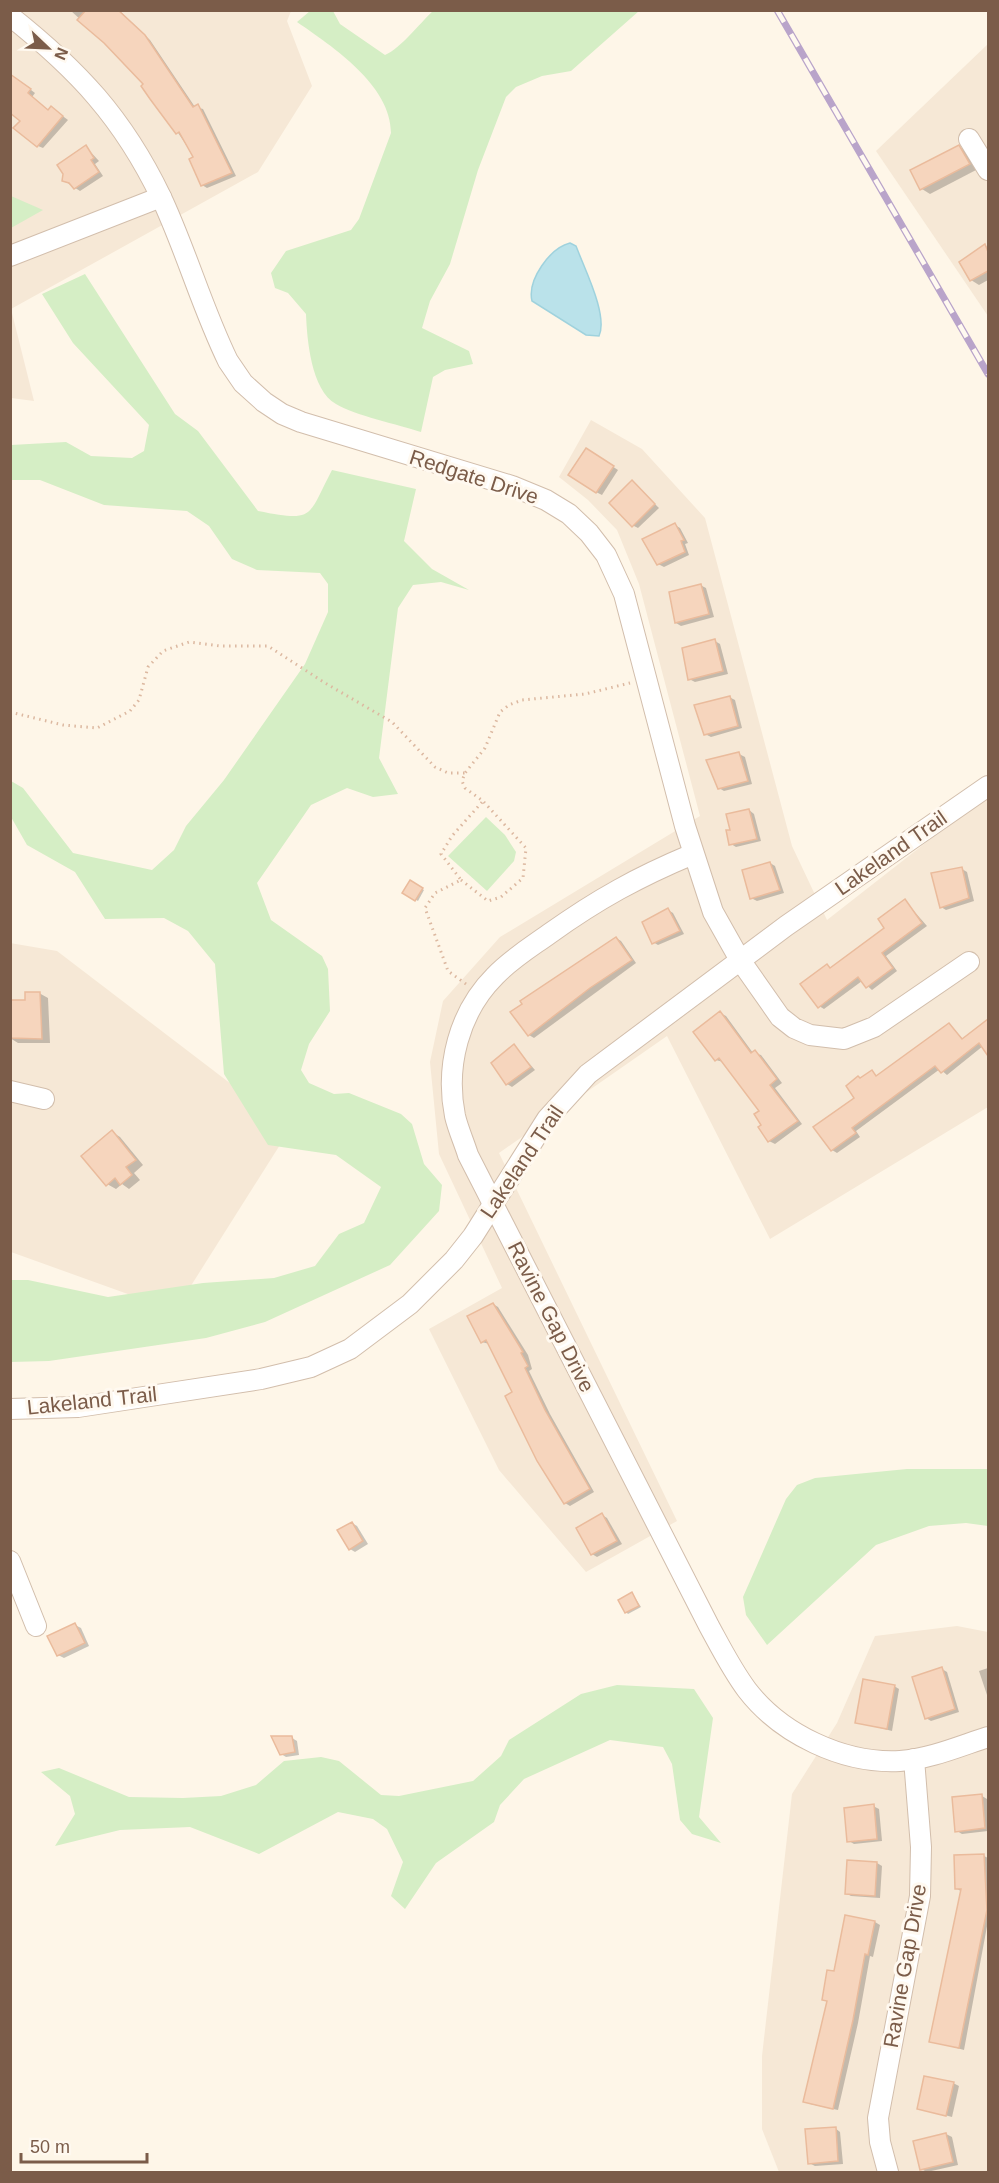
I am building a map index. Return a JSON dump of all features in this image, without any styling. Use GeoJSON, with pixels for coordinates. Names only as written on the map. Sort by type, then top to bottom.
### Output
{"type":"FeatureCollection","features":[{"type":"Feature","properties":{"kind":"street","name":"Redgate Drive"},"geometry":{"type":"LineString","coordinates":[[10,16],[57,53],[94,90],[136,151],[161,197],[215,335],[228,362],[243,383],[264,402],[301,422],[512,486],[546,500],[569,514],[606,555],[617,575],[693,854],[713,912],[763,997],[780,1017],[794,1028],[818,1037],[844,1039],[874,1028],[969,962]]}},
{"type":"Feature","properties":{"kind":"street"},"geometry":{"type":"LineString","coordinates":[[969,139],[988,170]]}},
{"type":"Feature","properties":{"kind":"street"},"geometry":{"type":"LineString","coordinates":[[10,256],[161,197]]}},
{"type":"Feature","properties":{"kind":"street","name":"Lakeland Trail"},"geometry":{"type":"LineString","coordinates":[[10,1409],[78,1407],[261,1379],[329,1360],[375,1332],[433,1282],[473,1236],[547,1119],[588,1074],[740,960],[988,786]]}},
{"type":"Feature","properties":{"kind":"street","name":"Ravine Gap Drive"},"geometry":{"type":"LineString","coordinates":[[693,854],[619,887],[588,905],[495,975],[480,994],[462,1026],[454,1059],[452,1088],[455,1117],[468,1155],[709,1626],[747,1690],[765,1711],[816,1744],[874,1760],[914,1759],[988,1737]]}},
{"type":"Feature","properties":{"kind":"street"},"geometry":{"type":"LineString","coordinates":[[10,1091],[44,1099]]}},
{"type":"Feature","properties":{"kind":"street"},"geometry":{"type":"LineString","coordinates":[[10,1561],[36,1626]]}},
{"type":"Feature","properties":{"kind":"street","name":"Ravine Gap Drive"},"geometry":{"type":"LineString","coordinates":[[888,2172],[880,2142],[878,2118],[916,1916],[922,1872],[914,1759]]}},
{"type":"Feature","properties":{"kind":"path"},"geometry":{"type":"LineString","coordinates":[[10,712],[63,725],[97,728],[130,711],[139,700],[148,667],[163,651],[189,642],[220,646],[268,646],[392,722],[435,767],[448,773],[465,773]]}},
{"type":"Feature","properties":{"kind":"path"},"geometry":{"type":"LineString","coordinates":[[483,801],[452,836],[441,854],[461,880],[488,901],[501,897],[523,878],[526,848],[483,801],[465,788],[462,781],[465,773],[485,748],[501,712],[509,705],[522,700],[585,694],[646,679]]}},
{"type":"Feature","properties":{"kind":"path"},"geometry":{"type":"LineString","coordinates":[[461,880],[435,893],[425,908],[448,971],[480,994]]}},
{"type":"Feature","properties":{"kind":"shaded area"},"geometry":{"type":"Polygon","coordinates":[[[11,11],[291,11],[287,21],[312,86],[258,172],[11,309],[11,11]]]}},
{"type":"Feature","properties":{"kind":"shaded area"},"geometry":{"type":"Polygon","coordinates":[[[988,44],[988,316],[876,151],[988,44]]]}},
{"type":"Feature","properties":{"kind":"shaded area"},"geometry":{"type":"Polygon","coordinates":[[[11,309],[34,401],[11,398],[11,309]]]}},
{"type":"Feature","properties":{"kind":"shaded area"},"geometry":{"type":"Polygon","coordinates":[[[591,420],[642,449],[705,518],[792,846],[827,920],[988,794],[988,1107],[770,1239],[667,1036],[499,1153],[677,1521],[586,1572],[499,1470],[429,1329],[502,1288],[439,1154],[430,1062],[443,1001],[500,937],[700,816],[639,584],[617,530],[588,500],[559,477],[591,420]]]}},
{"type":"Feature","properties":{"kind":"shaded area"},"geometry":{"type":"Polygon","coordinates":[[[10,943],[57,951],[290,1129],[175,1311],[11,1252],[10,943]]]}},
{"type":"Feature","properties":{"kind":"shaded area"},"geometry":{"type":"Polygon","coordinates":[[[957,1626],[988,1632],[988,2172],[779,2172],[762,2129],[762,2056],[792,1794],[837,1723],[875,1636],[957,1626]]]}},
{"type":"Feature","properties":{"kind":"green space"},"geometry":{"type":"Polygon","coordinates":[[[310,11],[333,11],[340,24],[385,55],[404,41],[433,11],[639,11],[571,71],[542,76],[516,87],[506,97],[478,170],[450,264],[430,301],[422,328],[469,351],[473,364],[445,370],[433,377],[421,432],[354,412],[336,404],[328,397],[321,388],[312,363],[306,314],[288,293],[275,288],[271,273],[286,251],[351,230],[359,219],[391,133],[388,115],[371,83],[343,55],[297,22],[310,11]]]}},
{"type":"Feature","properties":{"kind":"green space"},"geometry":{"type":"Polygon","coordinates":[[[11,196],[43,210],[11,228],[11,196]]]}},
{"type":"Feature","properties":{"kind":"green space"},"geometry":{"type":"Polygon","coordinates":[[[85,274],[175,414],[198,431],[258,511],[290,516],[307,513],[313,507],[332,470],[416,489],[404,541],[432,569],[469,590],[441,582],[413,585],[398,608],[379,758],[398,794],[373,797],[347,788],[311,805],[257,883],[271,920],[322,956],[328,969],[330,1011],[309,1044],[301,1070],[309,1083],[334,1094],[349,1093],[401,1114],[412,1124],[424,1164],[442,1185],[439,1211],[390,1265],[265,1322],[206,1338],[49,1361],[11,1362],[11,1280],[28,1280],[108,1297],[203,1283],[274,1278],[315,1266],[339,1234],[364,1223],[381,1187],[336,1155],[268,1145],[224,1074],[215,964],[188,931],[164,918],[105,919],[75,872],[27,845],[11,817],[11,781],[23,788],[73,853],[152,870],[174,850],[186,826],[224,780],[305,664],[328,612],[328,584],[320,573],[257,570],[232,559],[209,526],[187,511],[104,505],[40,480],[11,480],[11,445],[66,442],[91,456],[132,458],[144,451],[149,425],[73,343],[42,294],[85,274]]]}},
{"type":"Feature","properties":{"kind":"green space"},"geometry":{"type":"Polygon","coordinates":[[[486,817],[505,835],[516,852],[514,861],[487,891],[448,856],[486,817]]]}},
{"type":"Feature","properties":{"kind":"green space"},"geometry":{"type":"Polygon","coordinates":[[[907,1469],[988,1469],[988,1526],[966,1523],[929,1526],[876,1545],[767,1645],[746,1615],[743,1597],[786,1499],[797,1485],[815,1478],[907,1469]]]}},
{"type":"Feature","properties":{"kind":"green space"},"geometry":{"type":"Polygon","coordinates":[[[617,1685],[694,1689],[713,1718],[699,1817],[721,1843],[692,1834],[680,1820],[672,1764],[663,1747],[610,1740],[524,1779],[500,1805],[494,1822],[436,1863],[405,1909],[391,1896],[403,1862],[387,1829],[373,1819],[338,1812],[259,1854],[190,1827],[120,1830],[55,1846],[75,1814],[70,1796],[41,1772],[59,1768],[129,1797],[221,1796],[256,1785],[284,1761],[321,1757],[339,1761],[381,1795],[399,1796],[473,1781],[501,1756],[509,1740],[581,1694],[617,1685]]]}},
{"type":"Feature","properties":{"kind":"water"},"geometry":{"type":"Polygon","coordinates":[[[570,243],[576,246],[595,294],[601,317],[599,336],[586,335],[532,301],[533,284],[542,266],[555,251],[570,243]]]}},
{"type":"Feature","properties":{"kind":"building"},"geometry":{"type":"Polygon","coordinates":[[[86,10],[118,10],[145,35],[193,107],[198,104],[232,173],[201,186],[189,159],[193,157],[179,132],[176,134],[141,86],[143,84],[104,43],[77,20],[86,10]]]}},
{"type":"Feature","properties":{"kind":"building"},"geometry":{"type":"Polygon","coordinates":[[[10,74],[31,89],[28,93],[48,110],[51,106],[63,116],[37,147],[13,128],[20,121],[10,113],[10,74]]]}},
{"type":"Feature","properties":{"kind":"building"},"geometry":{"type":"Polygon","coordinates":[[[86,145],[94,158],[91,160],[99,172],[74,189],[69,183],[62,181],[63,174],[57,165],[86,145]]]}},
{"type":"Feature","properties":{"kind":"building"},"geometry":{"type":"Polygon","coordinates":[[[959,145],[970,164],[920,190],[910,170],[959,145]]]}},
{"type":"Feature","properties":{"kind":"building"},"geometry":{"type":"Polygon","coordinates":[[[985,244],[988,252],[988,271],[970,281],[959,262],[985,244]]]}},
{"type":"Feature","properties":{"kind":"building"},"geometry":{"type":"Polygon","coordinates":[[[586,448],[614,466],[596,493],[568,475],[586,448]]]}},
{"type":"Feature","properties":{"kind":"building"},"geometry":{"type":"Polygon","coordinates":[[[632,480],[655,504],[632,527],[609,503],[632,480]]]}},
{"type":"Feature","properties":{"kind":"building"},"geometry":{"type":"Polygon","coordinates":[[[675,523],[684,540],[681,541],[685,552],[657,565],[642,539],[675,523]]]}},
{"type":"Feature","properties":{"kind":"building"},"geometry":{"type":"Polygon","coordinates":[[[701,584],[709,614],[675,623],[669,592],[701,584]]]}},
{"type":"Feature","properties":{"kind":"building"},"geometry":{"type":"Polygon","coordinates":[[[715,639],[723,671],[688,680],[682,648],[715,639]]]}},
{"type":"Feature","properties":{"kind":"building"},"geometry":{"type":"Polygon","coordinates":[[[730,696],[738,726],[704,735],[694,705],[730,696]]]}},
{"type":"Feature","properties":{"kind":"building"},"geometry":{"type":"Polygon","coordinates":[[[739,752],[748,781],[718,789],[706,760],[739,752]]]}},
{"type":"Feature","properties":{"kind":"building"},"geometry":{"type":"Polygon","coordinates":[[[749,809],[757,839],[729,845],[726,830],[730,830],[726,814],[749,809]]]}},
{"type":"Feature","properties":{"kind":"building"},"geometry":{"type":"Polygon","coordinates":[[[770,862],[780,890],[750,899],[742,870],[770,862]]]}},
{"type":"Feature","properties":{"kind":"building"},"geometry":{"type":"Polygon","coordinates":[[[962,867],[969,898],[940,908],[931,873],[962,867]]]}},
{"type":"Feature","properties":{"kind":"building"},"geometry":{"type":"Polygon","coordinates":[[[410,880],[423,888],[415,901],[402,893],[410,880]]]}},
{"type":"Feature","properties":{"kind":"building"},"geometry":{"type":"Polygon","coordinates":[[[905,899],[922,923],[882,953],[893,968],[866,988],[858,977],[818,1008],[800,984],[827,964],[830,968],[884,928],[878,919],[905,899]]]}},
{"type":"Feature","properties":{"kind":"building"},"geometry":{"type":"Polygon","coordinates":[[[668,908],[680,931],[652,944],[642,922],[668,908]]]}},
{"type":"Feature","properties":{"kind":"building"},"geometry":{"type":"Polygon","coordinates":[[[616,937],[632,960],[590,988],[528,1036],[510,1012],[522,1004],[520,1001],[616,937]]]}},
{"type":"Feature","properties":{"kind":"building"},"geometry":{"type":"Polygon","coordinates":[[[25,992],[40,992],[42,1039],[10,1038],[10,1000],[25,1000],[25,992]]]}},
{"type":"Feature","properties":{"kind":"building"},"geometry":{"type":"Polygon","coordinates":[[[720,1011],[751,1053],[755,1050],[777,1079],[770,1085],[798,1121],[768,1142],[758,1127],[761,1125],[754,1114],[759,1111],[719,1058],[715,1061],[693,1032],[720,1011]]]}},
{"type":"Feature","properties":{"kind":"building"},"geometry":{"type":"Polygon","coordinates":[[[988,1019],[988,1056],[979,1043],[941,1073],[935,1066],[852,1128],[856,1133],[831,1151],[813,1127],[854,1098],[846,1086],[858,1076],[860,1078],[872,1070],[876,1076],[949,1023],[962,1039],[988,1019]]]}},
{"type":"Feature","properties":{"kind":"building"},"geometry":{"type":"Polygon","coordinates":[[[514,1044],[531,1067],[506,1085],[491,1063],[514,1044]]]}},
{"type":"Feature","properties":{"kind":"building"},"geometry":{"type":"Polygon","coordinates":[[[112,1130],[136,1160],[126,1167],[132,1175],[120,1185],[115,1178],[106,1186],[81,1156],[112,1130]]]}},
{"type":"Feature","properties":{"kind":"building"},"geometry":{"type":"Polygon","coordinates":[[[493,1303],[523,1352],[521,1353],[528,1366],[525,1368],[545,1410],[590,1489],[564,1504],[537,1461],[505,1396],[512,1392],[486,1340],[481,1343],[467,1316],[493,1303]]]}},
{"type":"Feature","properties":{"kind":"building"},"geometry":{"type":"Polygon","coordinates":[[[602,1513],[617,1541],[591,1555],[576,1528],[602,1513]]]}},
{"type":"Feature","properties":{"kind":"building"},"geometry":{"type":"Polygon","coordinates":[[[352,1522],[363,1541],[349,1550],[337,1530],[352,1522]]]}},
{"type":"Feature","properties":{"kind":"building"},"geometry":{"type":"Polygon","coordinates":[[[632,1592],[639,1606],[625,1613],[618,1600],[632,1592]]]}},
{"type":"Feature","properties":{"kind":"building"},"geometry":{"type":"Polygon","coordinates":[[[75,1623],[85,1643],[57,1656],[47,1636],[75,1623]]]}},
{"type":"Feature","properties":{"kind":"building"},"geometry":{"type":"Polygon","coordinates":[[[942,1667],[955,1709],[925,1719],[912,1677],[942,1667]]]}},
{"type":"Feature","properties":{"kind":"building"},"geometry":{"type":"Polygon","coordinates":[[[863,1679],[895,1685],[887,1729],[855,1723],[863,1679]]]}},
{"type":"Feature","properties":{"kind":"building"},"geometry":{"type":"Polygon","coordinates":[[[271,1736],[292,1736],[295,1752],[280,1755],[271,1736]]]}},
{"type":"Feature","properties":{"kind":"building"},"geometry":{"type":"Polygon","coordinates":[[[982,1794],[985,1828],[955,1832],[952,1797],[982,1794]]]}},
{"type":"Feature","properties":{"kind":"building"},"geometry":{"type":"Polygon","coordinates":[[[874,1804],[877,1839],[847,1842],[844,1808],[874,1804]]]}},
{"type":"Feature","properties":{"kind":"building"},"geometry":{"type":"Polygon","coordinates":[[[984,1854],[987,1910],[959,2048],[929,2042],[961,1889],[955,1889],[954,1855],[984,1854]]]}},
{"type":"Feature","properties":{"kind":"building"},"geometry":{"type":"Polygon","coordinates":[[[847,1860],[877,1862],[875,1896],[845,1894],[847,1860]]]}},
{"type":"Feature","properties":{"kind":"building"},"geometry":{"type":"Polygon","coordinates":[[[845,1915],[875,1921],[868,1955],[865,1954],[833,2109],[803,2102],[827,2001],[822,2000],[827,1970],[834,1971],[845,1915]]]}},
{"type":"Feature","properties":{"kind":"building"},"geometry":{"type":"Polygon","coordinates":[[[924,2076],[954,2082],[946,2116],[917,2109],[924,2076]]]}},
{"type":"Feature","properties":{"kind":"building"},"geometry":{"type":"Polygon","coordinates":[[[836,2127],[838,2161],[808,2164],[805,2129],[836,2127]]]}},
{"type":"Feature","properties":{"kind":"building"},"geometry":{"type":"Polygon","coordinates":[[[946,2133],[953,2162],[920,2170],[913,2141],[946,2133]]]}},
{"type":"Feature","properties":{"kind":"railway"},"geometry":{"type":"LineString","coordinates":[[777,10],[988,374]]}}]}
